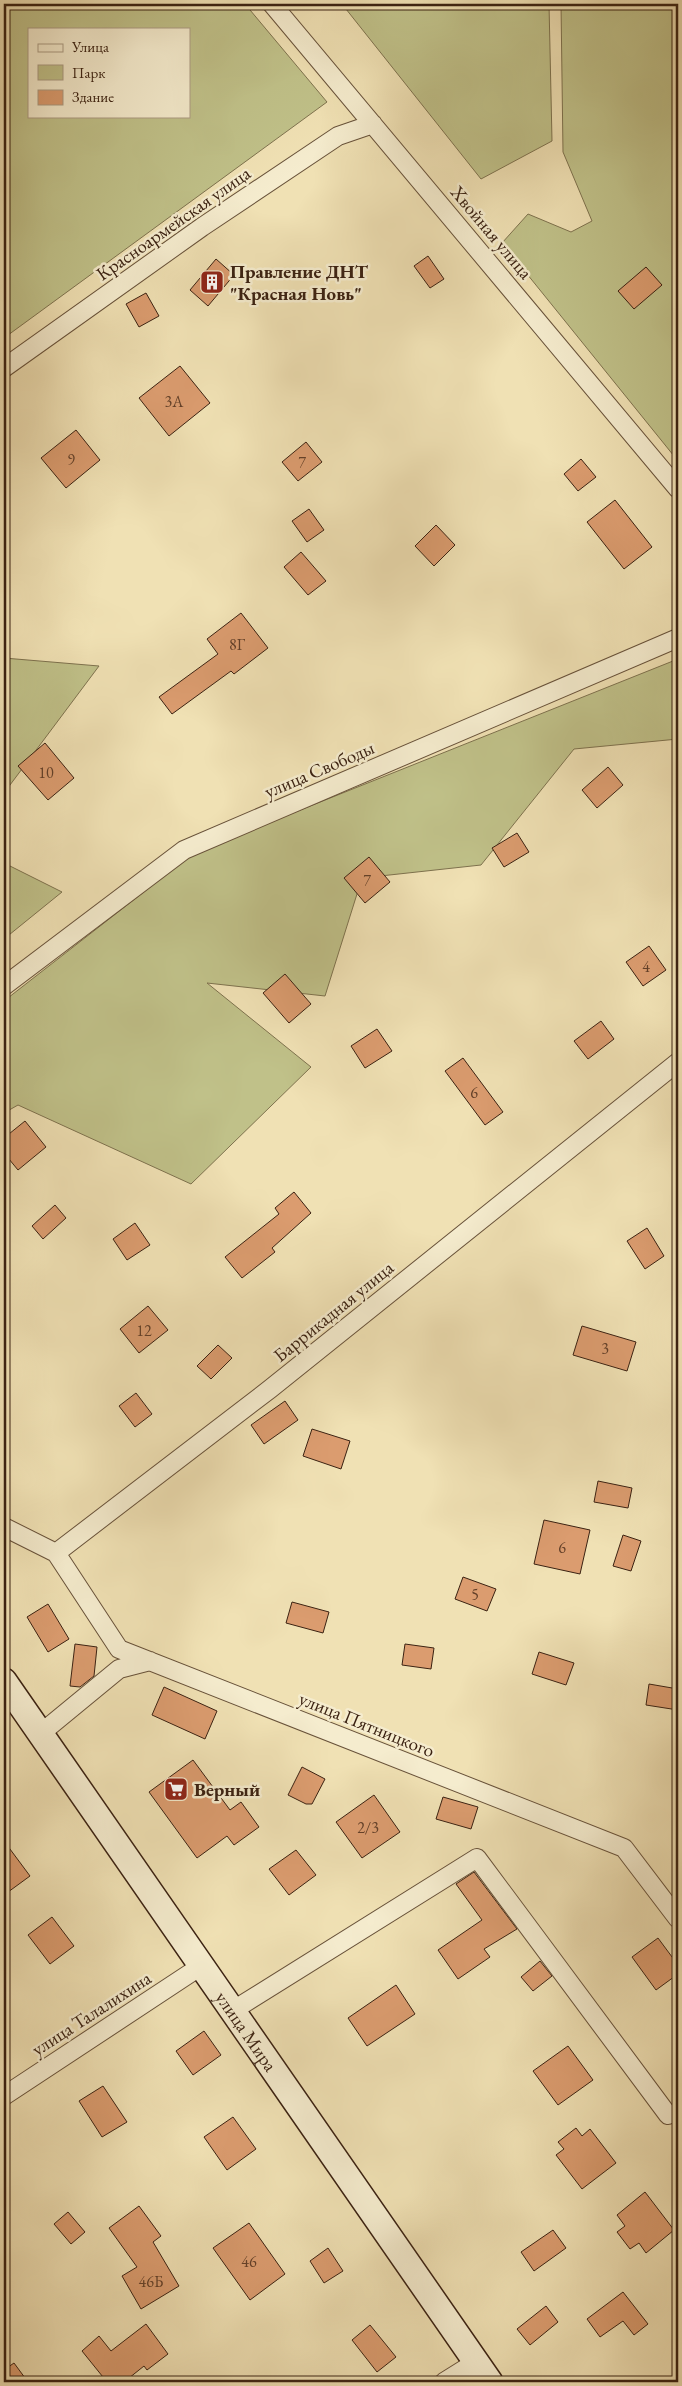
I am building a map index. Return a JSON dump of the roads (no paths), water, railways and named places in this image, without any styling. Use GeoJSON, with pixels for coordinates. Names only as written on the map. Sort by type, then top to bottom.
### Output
{"type":"FeatureCollection","features":[{"type":"Feature","properties":{"kind":"street","name":"Хвойная улица"},"geometry":{"type":"LineString","coordinates":[[272,4],[678,489]]}},
{"type":"Feature","properties":{"kind":"street","name":"Красноармейская улица"},"geometry":{"type":"LineString","coordinates":[[4,368],[202,227],[338,136],[373,124]]}},
{"type":"Feature","properties":{"kind":"street","name":"улица Свободы"},"geometry":{"type":"LineString","coordinates":[[4,986],[184,850],[678,638]]}},
{"type":"Feature","properties":{"kind":"street","name":"Баррикадная улица"},"geometry":{"type":"LineString","coordinates":[[56,1553],[270,1389],[678,1062]]}},
{"type":"Feature","properties":{"kind":"street"},"geometry":{"type":"LineString","coordinates":[[4,1526],[56,1553]]}},
{"type":"Feature","properties":{"kind":"street","name":"улица Пятницкого"},"geometry":{"type":"LineString","coordinates":[[56,1553],[119,1649],[624,1848],[678,1919]]}},
{"type":"Feature","properties":{"kind":"street"},"geometry":{"type":"LineString","coordinates":[[40,1734],[119,1669],[150,1661]]}},
{"type":"Feature","properties":{"kind":"street","name":"улица Мира"},"geometry":{"type":"LineString","coordinates":[[4,1681],[490,2382]]}},
{"type":"Feature","properties":{"kind":"street"},"geometry":{"type":"LineString","coordinates":[[232,2011],[477,1858],[668,2115]]}},
{"type":"Feature","properties":{"kind":"street","name":"улица Талалихина"},"geometry":{"type":"LineString","coordinates":[[4,2096],[201,1966]]}},
{"type":"Feature","properties":{"kind":"street"},"geometry":{"type":"LineString","coordinates":[[444,2382],[476,2362]]}},
{"type":"Feature","properties":{"kind":"place","name":"Правление ДНТ \"Красная Новь\""},"geometry":{"type":"Point","coordinates":[212,282]}},
{"type":"Feature","properties":{"kind":"place","name":"Верный"},"geometry":{"type":"Point","coordinates":[176,1789]}}]}
